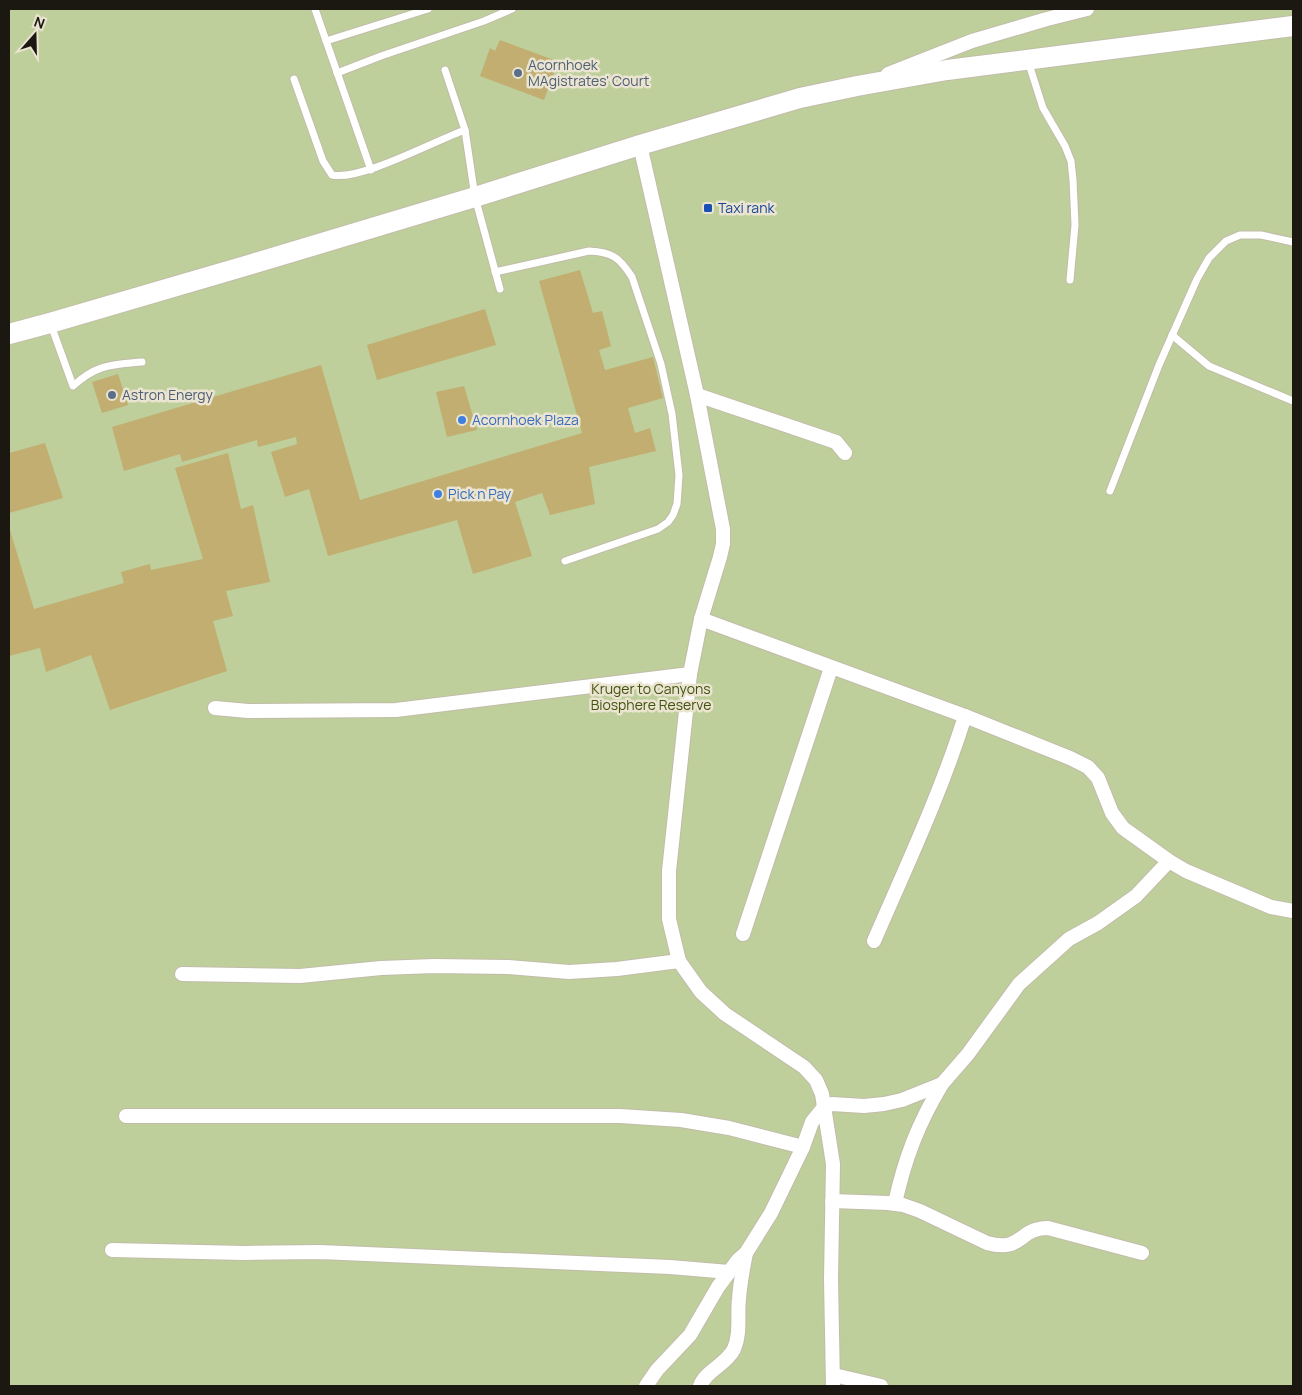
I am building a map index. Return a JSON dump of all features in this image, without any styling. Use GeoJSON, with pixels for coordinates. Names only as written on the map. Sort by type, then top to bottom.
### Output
{"type":"FeatureCollection","features":[{"type":"Feature","properties":{"kind":"street"},"geometry":{"type":"LineString","coordinates":[[857,86],[972,41],[1046,18],[1087,9]]}},
{"type":"Feature","properties":{"kind":"street"},"geometry":{"type":"LineString","coordinates":[[9,334],[475,197],[640,145],[800,98],[947,70],[1293,26]]}},
{"type":"Feature","properties":{"kind":"street"},"geometry":{"type":"LineString","coordinates":[[640,145],[697,395],[723,529],[723,544],[702,620],[690,674],[669,871],[670,919],[679,961],[701,992],[725,1014],[804,1067],[816,1080],[825,1106],[833,1164],[831,1279],[833,1381],[882,1386]]}},
{"type":"Feature","properties":{"kind":"street"},"geometry":{"type":"LineString","coordinates":[[697,395],[836,442],[845,453]]}},
{"type":"Feature","properties":{"kind":"street"},"geometry":{"type":"LineString","coordinates":[[702,620],[965,716],[1070,758],[1088,767],[1098,778],[1112,813],[1123,828],[1169,862],[1271,907],[1293,911]]}},
{"type":"Feature","properties":{"kind":"street"},"geometry":{"type":"LineString","coordinates":[[744,934],[831,668]]}},
{"type":"Feature","properties":{"kind":"street"},"geometry":{"type":"LineString","coordinates":[[215,708],[257,711],[396,710],[690,674]]}},
{"type":"Feature","properties":{"kind":"street"},"geometry":{"type":"LineString","coordinates":[[874,940],[948,765],[965,716]]}},
{"type":"Feature","properties":{"kind":"street"},"geometry":{"type":"LineString","coordinates":[[894,1203],[902,1173],[918,1128],[942,1084],[968,1054],[1019,984],[1047,957],[1070,939],[1098,923],[1136,896],[1169,862]]}},
{"type":"Feature","properties":{"kind":"street"},"geometry":{"type":"LineString","coordinates":[[182,974],[300,976],[381,968],[434,966],[508,967],[569,972],[617,969],[679,961]]}},
{"type":"Feature","properties":{"kind":"street"},"geometry":{"type":"LineString","coordinates":[[646,1386],[657,1370],[690,1335],[729,1272],[746,1253],[771,1214],[803,1147],[812,1122],[825,1106],[832,1104],[864,1106],[884,1104],[902,1100],[942,1084]]}},
{"type":"Feature","properties":{"kind":"street"},"geometry":{"type":"LineString","coordinates":[[126,1116],[620,1116],[680,1120],[729,1128],[803,1147]]}},
{"type":"Feature","properties":{"kind":"street"},"geometry":{"type":"LineString","coordinates":[[832,1201],[894,1203],[920,1211],[956,1229],[999,1246],[1007,1246],[1017,1242],[1036,1228],[1048,1228],[1142,1253]]}},
{"type":"Feature","properties":{"kind":"street"},"geometry":{"type":"LineString","coordinates":[[112,1250],[244,1253],[320,1252],[670,1267],[729,1272]]}},
{"type":"Feature","properties":{"kind":"street"},"geometry":{"type":"LineString","coordinates":[[700,1386],[707,1375],[726,1360],[738,1340],[740,1285],[746,1253]]}},
{"type":"Feature","properties":{"kind":"lane"},"geometry":{"type":"LineString","coordinates":[[315,9],[371,170]]}},
{"type":"Feature","properties":{"kind":"lane"},"geometry":{"type":"LineString","coordinates":[[326,41],[428,9]]}},
{"type":"Feature","properties":{"kind":"lane"},"geometry":{"type":"LineString","coordinates":[[337,73],[484,21],[512,9]]}},
{"type":"Feature","properties":{"kind":"lane"},"geometry":{"type":"LineString","coordinates":[[1028,60],[1043,108],[1065,146],[1071,161],[1075,225],[1070,280]]}},
{"type":"Feature","properties":{"kind":"lane"},"geometry":{"type":"LineString","coordinates":[[445,70],[465,130],[475,197],[500,289]]}},
{"type":"Feature","properties":{"kind":"lane"},"geometry":{"type":"LineString","coordinates":[[294,80],[323,161],[332,175],[340,177],[371,170],[465,130]]}},
{"type":"Feature","properties":{"kind":"lane"},"geometry":{"type":"LineString","coordinates":[[1110,491],[1172,335],[1196,279],[1209,258],[1226,241],[1240,235],[1261,235],[1293,242]]}},
{"type":"Feature","properties":{"kind":"lane"},"geometry":{"type":"LineString","coordinates":[[495,272],[589,251],[604,252],[616,257],[632,276],[661,364],[672,414],[680,475],[677,504],[673,515],[668,522],[658,528],[565,561]]}},
{"type":"Feature","properties":{"kind":"lane"},"geometry":{"type":"LineString","coordinates":[[50,323],[73,386],[85,375],[98,369],[113,365],[142,362]]}},
{"type":"Feature","properties":{"kind":"lane"},"geometry":{"type":"LineString","coordinates":[[1172,335],[1209,366],[1293,401]]}},
{"type":"Feature","properties":{"kind":"green space","name":"Kruger to Canyons Biosphere Reserve"},"geometry":{"type":"Polygon","coordinates":[[[9,9],[1293,9],[1293,1386],[9,1386],[9,9]]]}},
{"type":"Feature","properties":{"kind":"building","name":"Acornhoek MAgistrates' Court"},"geometry":{"type":"Polygon","coordinates":[[[500,40],[554,60],[551,68],[555,70],[544,100],[480,76],[490,48],[495,51],[500,40]]]}},
{"type":"Feature","properties":{"kind":"building"},"geometry":{"type":"Polygon","coordinates":[[[580,270],[593,313],[602,311],[611,346],[599,350],[605,370],[653,357],[663,398],[628,408],[635,433],[650,428],[656,451],[589,467],[595,504],[550,515],[542,493],[515,502],[532,556],[473,574],[457,520],[328,556],[309,489],[285,497],[271,452],[297,444],[296,437],[258,447],[257,440],[182,462],[180,454],[124,471],[112,427],[321,365],[360,500],[582,433],[539,281],[580,270]]]}},
{"type":"Feature","properties":{"kind":"building"},"geometry":{"type":"Polygon","coordinates":[[[485,309],[496,345],[377,380],[367,345],[485,309]]]}},
{"type":"Feature","properties":{"kind":"building"},"geometry":{"type":"Polygon","coordinates":[[[118,374],[128,405],[102,413],[92,382],[118,374]]]}},
{"type":"Feature","properties":{"kind":"building"},"geometry":{"type":"Polygon","coordinates":[[[464,386],[477,430],[447,437],[436,392],[464,386]]]}},
{"type":"Feature","properties":{"kind":"building"},"geometry":{"type":"Polygon","coordinates":[[[45,443],[63,498],[9,513],[9,453],[45,443]]]}},
{"type":"Feature","properties":{"kind":"building"},"geometry":{"type":"Polygon","coordinates":[[[228,453],[241,509],[253,505],[270,582],[226,591],[233,616],[213,621],[227,671],[110,710],[91,655],[46,672],[40,648],[9,656],[9,527],[34,609],[124,583],[121,572],[150,564],[151,570],[203,559],[175,468],[228,453]]]}},
{"type":"Feature","properties":{"kind":"place","name":"Acornhoek MAgistrates' Court"},"geometry":{"type":"Point","coordinates":[518,73]}},
{"type":"Feature","properties":{"kind":"place","name":"Taxi rank"},"geometry":{"type":"Point","coordinates":[708,208]}},
{"type":"Feature","properties":{"kind":"place","name":"Astron Energy"},"geometry":{"type":"Point","coordinates":[112,395]}},
{"type":"Feature","properties":{"kind":"place","name":"Acornhoek Plaza"},"geometry":{"type":"Point","coordinates":[462,420]}},
{"type":"Feature","properties":{"kind":"place","name":"Pick n Pay"},"geometry":{"type":"Point","coordinates":[438,494]}}]}
